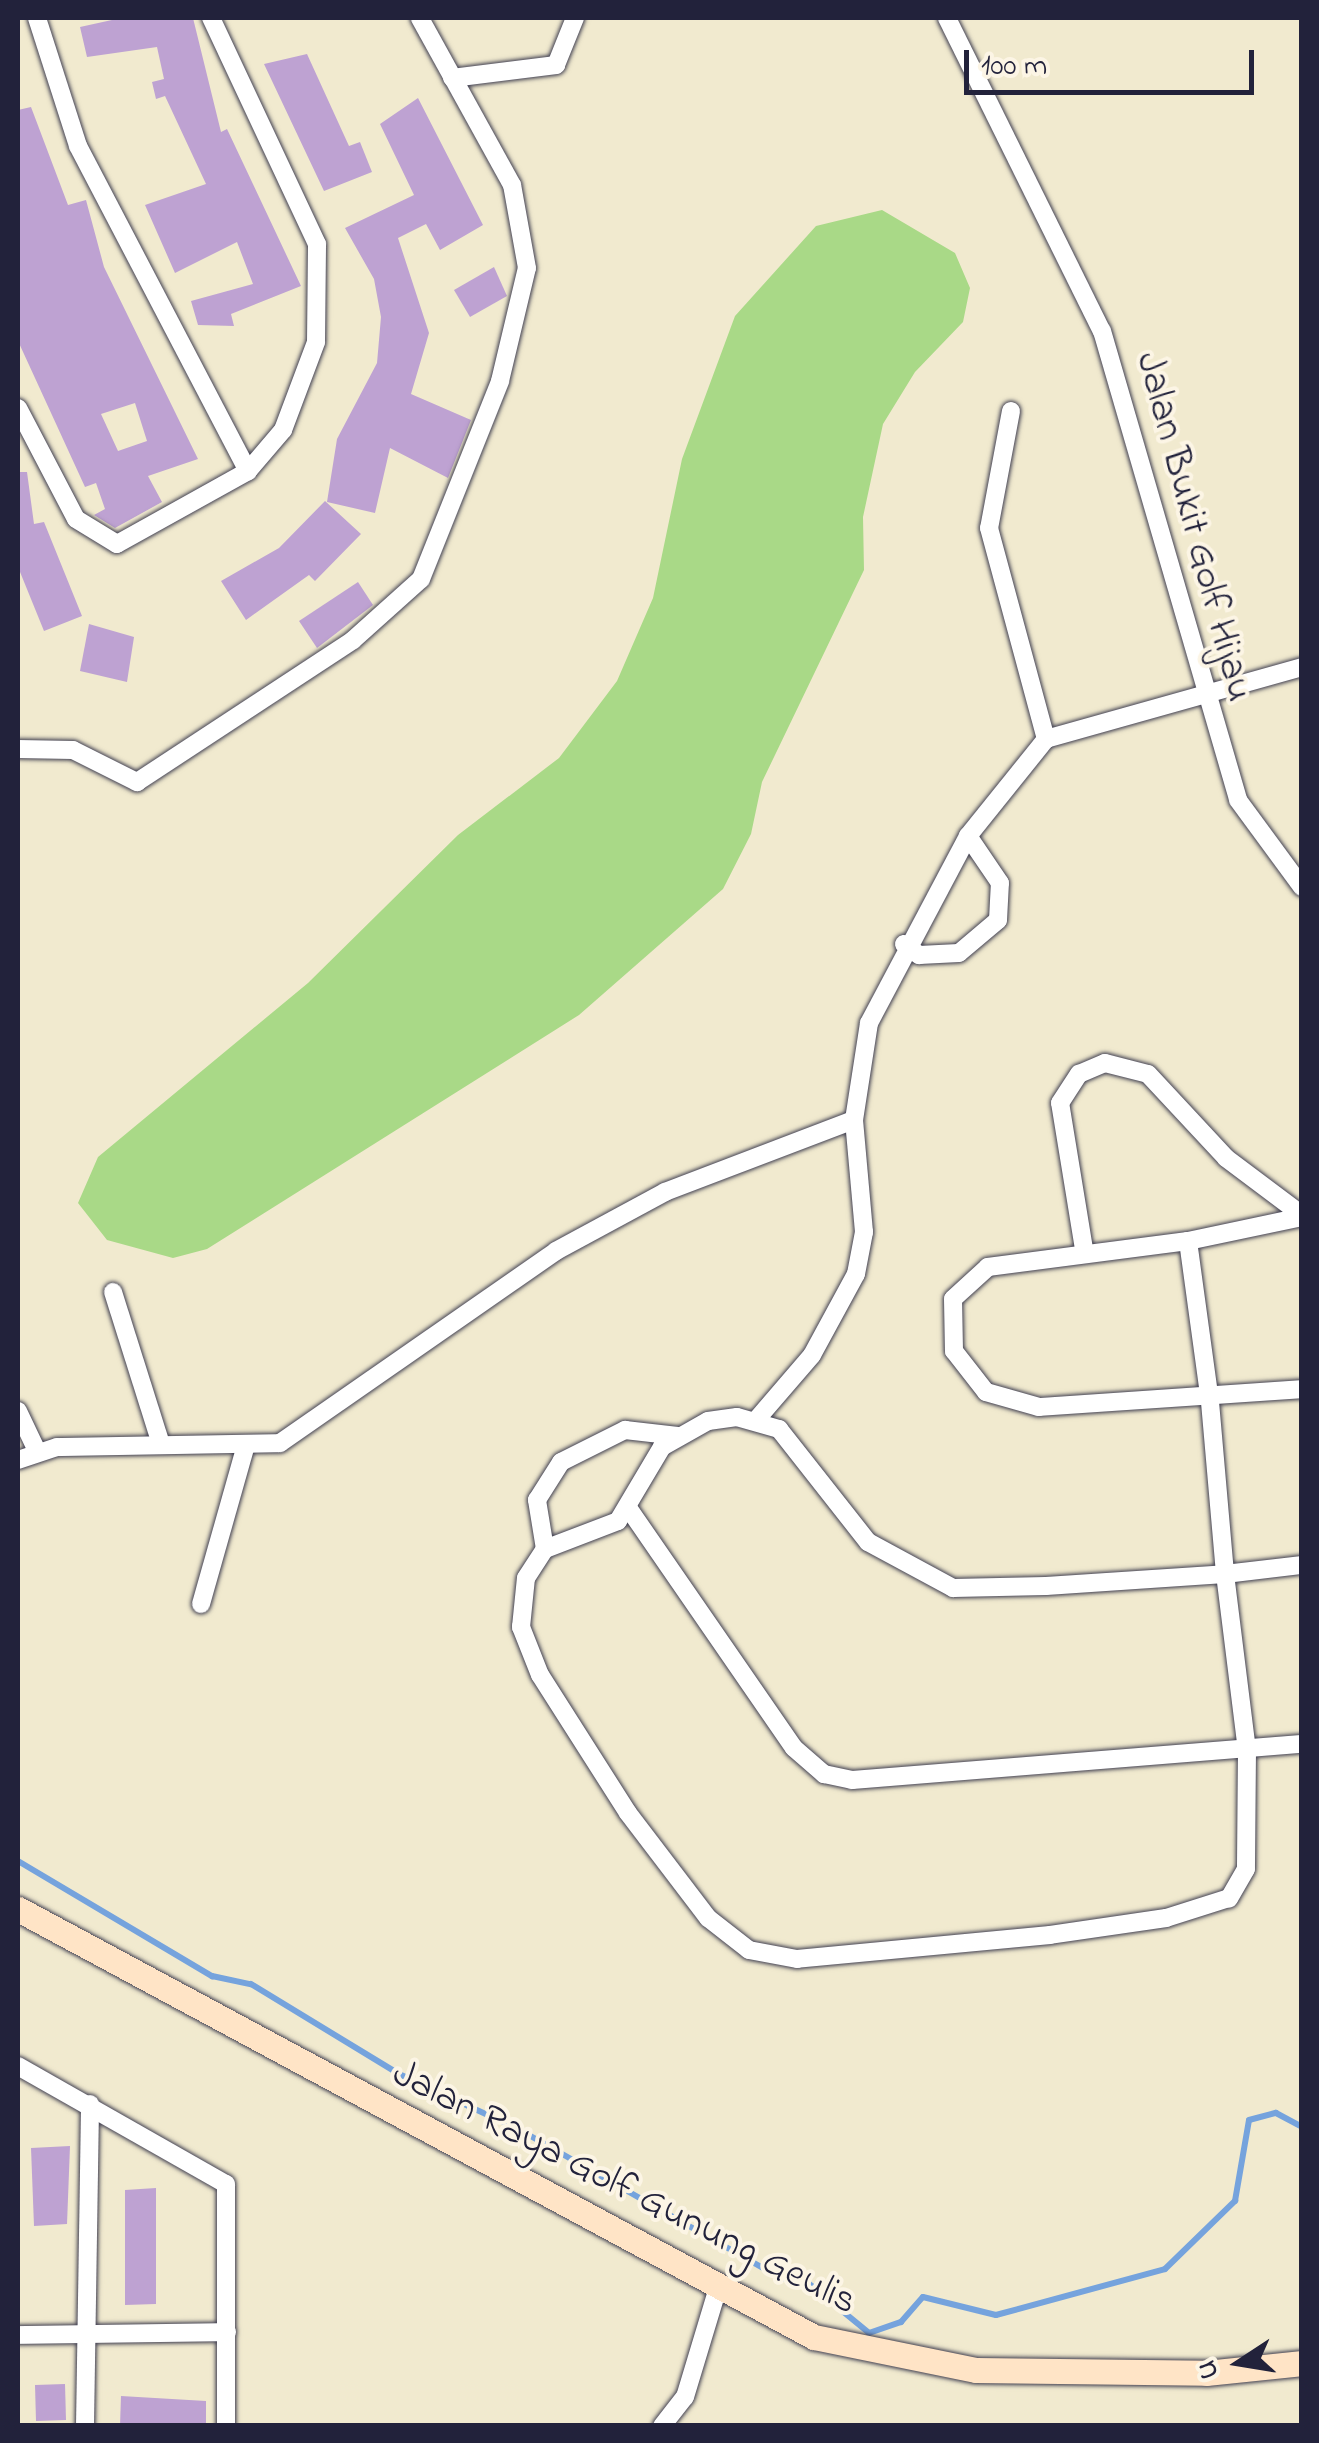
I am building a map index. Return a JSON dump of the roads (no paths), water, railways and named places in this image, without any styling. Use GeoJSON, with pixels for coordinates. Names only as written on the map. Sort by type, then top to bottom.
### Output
{"type":"FeatureCollection","features":[{"type":"Feature","properties":{"kind":"main road","name":"Jalan Raya Golf Gunung Geulis"},"geometry":{"type":"LineString","coordinates":[[18,1908],[814,2337],[912,2364],[1074,2374],[1302,2363]]}},
{"type":"Feature","properties":{"kind":"street"},"geometry":{"type":"LineString","coordinates":[[37,18],[78,146],[248,471]]}},
{"type":"Feature","properties":{"kind":"street"},"geometry":{"type":"LineString","coordinates":[[18,408],[76,520],[103,542],[150,532],[248,471],[294,408],[316,342],[321,280],[305,213],[212,18]]}},
{"type":"Feature","properties":{"kind":"street"},"geometry":{"type":"LineString","coordinates":[[18,749],[73,750],[138,782],[353,640],[421,579],[500,381],[527,268],[512,185],[420,18]]}},
{"type":"Feature","properties":{"kind":"street"},"geometry":{"type":"LineString","coordinates":[[452,78],[556,66],[575,18]]}},
{"type":"Feature","properties":{"kind":"street","name":"Jalan Bukit Golf Hijau"},"geometry":{"type":"LineString","coordinates":[[951,26],[1010,135],[1102,331],[1140,437],[1200,692],[1247,818],[1301,887]]}},
{"type":"Feature","properties":{"kind":"street"},"geometry":{"type":"LineString","coordinates":[[1011,411],[989,528],[1046,739]]}},
{"type":"Feature","properties":{"kind":"street"},"geometry":{"type":"LineString","coordinates":[[757,1419],[812,1355],[856,1274],[864,1232],[854,1120],[869,1023],[904,944],[968,836],[1046,739],[1200,692],[1302,667]]}},
{"type":"Feature","properties":{"kind":"street"},"geometry":{"type":"LineString","coordinates":[[904,944],[919,955],[959,954],[998,920],[1000,883],[968,836]]}},
{"type":"Feature","properties":{"kind":"street"},"geometry":{"type":"LineString","coordinates":[[1084,1248],[1060,1103],[1079,1074],[1105,1063],[1148,1074],[1226,1158],[1302,1216]]}},
{"type":"Feature","properties":{"kind":"street"},"geometry":{"type":"LineString","coordinates":[[18,1460],[37,1450],[160,1442],[245,1449],[315,1425],[504,1280],[617,1218],[854,1120]]}},
{"type":"Feature","properties":{"kind":"street"},"geometry":{"type":"LineString","coordinates":[[1302,1216],[1188,1241],[1084,1248],[988,1268],[964,1284],[948,1322],[974,1382],[1002,1400],[1039,1407],[1210,1402],[1302,1389]]}},
{"type":"Feature","properties":{"kind":"street"},"geometry":{"type":"LineString","coordinates":[[678,1436],[626,1430],[561,1462],[537,1500],[545,1549],[520,1600],[540,1675],[708,1918],[764,1954],[828,1958],[1114,1928],[1229,1898],[1246,1869],[1247,1750],[1225,1574],[1210,1402],[1188,1241]]}},
{"type":"Feature","properties":{"kind":"street"},"geometry":{"type":"LineString","coordinates":[[114,1292],[160,1442]]}},
{"type":"Feature","properties":{"kind":"street"},"geometry":{"type":"LineString","coordinates":[[18,1411],[37,1450]]}},
{"type":"Feature","properties":{"kind":"street"},"geometry":{"type":"LineString","coordinates":[[545,1549],[629,1509],[647,1466],[678,1436],[708,1421],[757,1419],[778,1430],[868,1542],[953,1588],[1225,1574],[1302,1565]]}},
{"type":"Feature","properties":{"kind":"street"},"geometry":{"type":"LineString","coordinates":[[200,1604],[245,1449]]}},
{"type":"Feature","properties":{"kind":"street"},"geometry":{"type":"LineString","coordinates":[[629,1509],[794,1748],[824,1774],[852,1780],[1302,1744]]}},
{"type":"Feature","properties":{"kind":"street"},"geometry":{"type":"LineString","coordinates":[[18,2066],[226,2184],[226,2426]]}},
{"type":"Feature","properties":{"kind":"street"},"geometry":{"type":"LineString","coordinates":[[84,2426],[90,2104]]}},
{"type":"Feature","properties":{"kind":"street"},"geometry":{"type":"LineString","coordinates":[[662,2426],[686,2397],[718,2288]]}},
{"type":"Feature","properties":{"kind":"street"},"geometry":{"type":"LineString","coordinates":[[18,2335],[227,2332]]}},
{"type":"Feature","properties":{"kind":"waterway"},"geometry":{"type":"LineString","coordinates":[[18,1861],[212,1976],[251,1984],[399,2074],[520,2130],[780,2278],[807,2282],[869,2333],[901,2322],[923,2297],[996,2315],[1165,2269],[1235,2201],[1249,2120],[1276,2113],[1302,2127]]}}]}
